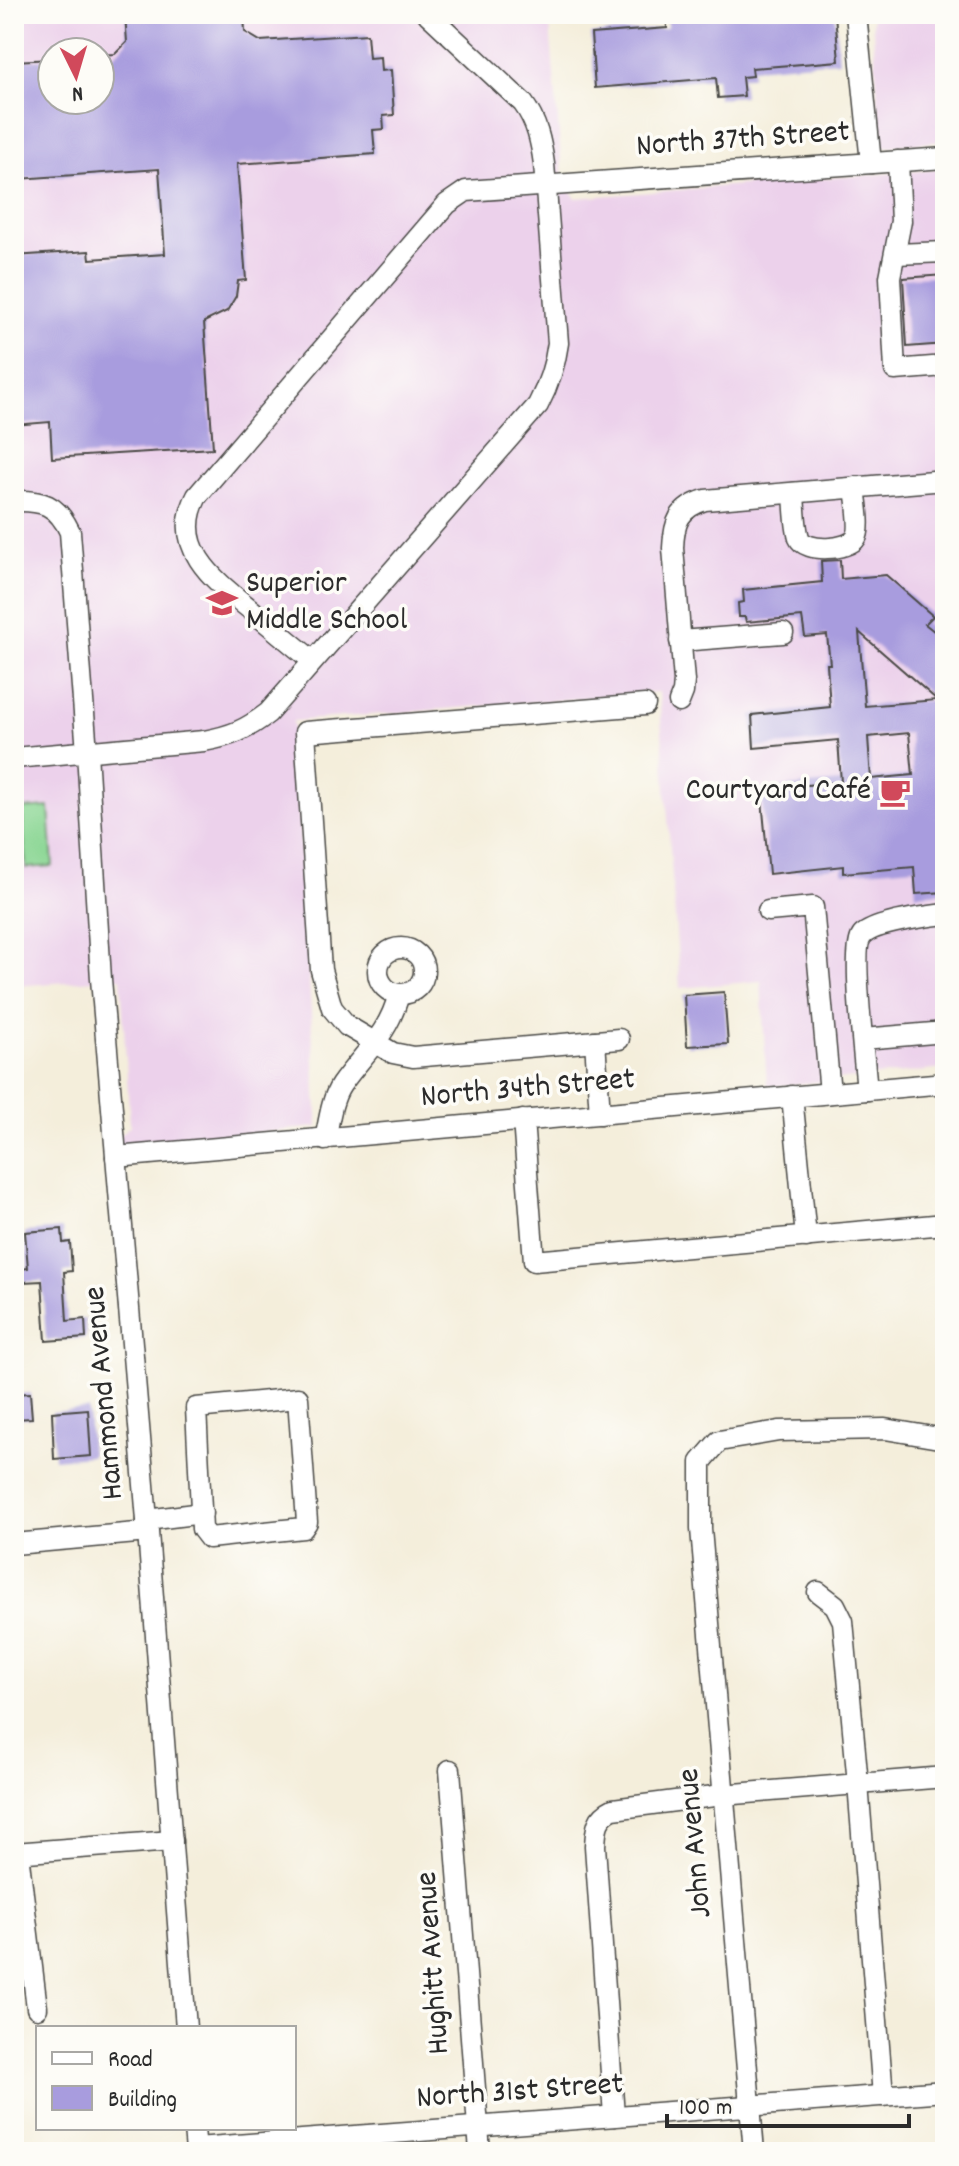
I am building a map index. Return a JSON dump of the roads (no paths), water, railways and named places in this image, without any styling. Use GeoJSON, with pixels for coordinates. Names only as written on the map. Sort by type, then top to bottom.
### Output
{"type":"FeatureCollection","features":[{"type":"Feature","properties":{"kind":"street"},"geometry":{"type":"LineString","coordinates":[[14,758],[204,741],[231,736],[250,727],[268,713],[538,405],[550,382],[558,343],[541,145],[536,126],[523,103],[428,14]]}},
{"type":"Feature","properties":{"kind":"street"},"geometry":{"type":"LineString","coordinates":[[856,14],[871,163]]}},
{"type":"Feature","properties":{"kind":"street","name":"North 37th Street"},"geometry":{"type":"LineString","coordinates":[[313,661],[205,570],[192,543],[189,511],[197,496],[447,204],[466,191],[945,158]]}},
{"type":"Feature","properties":{"kind":"street"},"geometry":{"type":"LineString","coordinates":[[898,161],[901,221],[890,277],[895,370],[945,366]]}},
{"type":"Feature","properties":{"kind":"street"},"geometry":{"type":"LineString","coordinates":[[896,254],[945,252]]}},
{"type":"Feature","properties":{"kind":"street"},"geometry":{"type":"LineString","coordinates":[[679,702],[684,688],[673,531],[683,511],[705,500],[945,480]]}},
{"type":"Feature","properties":{"kind":"street"},"geometry":{"type":"LineString","coordinates":[[794,493],[799,538],[804,545],[812,548],[849,545],[855,541],[859,526],[855,487]]}},
{"type":"Feature","properties":{"kind":"street","name":"Hammond Avenue"},"geometry":{"type":"LineString","coordinates":[[14,501],[42,503],[54,509],[65,520],[70,532],[101,979],[148,1526],[186,2026]]}},
{"type":"Feature","properties":{"kind":"street"},"geometry":{"type":"LineString","coordinates":[[680,641],[783,633]]}},
{"type":"Feature","properties":{"kind":"street"},"geometry":{"type":"LineString","coordinates":[[619,1039],[413,1057],[393,1053],[347,1026],[332,1008],[321,970],[305,732],[645,705]]}},
{"type":"Feature","properties":{"kind":"street"},"geometry":{"type":"LineString","coordinates":[[768,911],[813,907],[830,1093]]}},
{"type":"Feature","properties":{"kind":"street"},"geometry":{"type":"LineString","coordinates":[[867,1090],[859,978],[861,937],[869,930],[904,919],[945,914]]}},
{"type":"Feature","properties":{"kind":"street"},"geometry":{"type":"LineString","coordinates":[[325,1140],[340,1087],[376,1043],[399,994]]}},
{"type":"Feature","properties":{"kind":"street"},"geometry":{"type":"LineString","coordinates":[[863,1039],[945,1032]]}},
{"type":"Feature","properties":{"kind":"street"},"geometry":{"type":"LineString","coordinates":[[595,1041],[600,1114]]}},
{"type":"Feature","properties":{"kind":"street","name":"North 34th Street"},"geometry":{"type":"LineString","coordinates":[[116,1157],[945,1083]]}},
{"type":"Feature","properties":{"kind":"street"},"geometry":{"type":"LineString","coordinates":[[792,1096],[806,1237]]}},
{"type":"Feature","properties":{"kind":"street"},"geometry":{"type":"LineString","coordinates":[[523,1120],[534,1261],[945,1224]]}},
{"type":"Feature","properties":{"kind":"street"},"geometry":{"type":"LineString","coordinates":[[298,1398],[307,1522],[303,1528],[209,1538],[202,1529],[202,1513],[196,1408],[298,1398]]}},
{"type":"Feature","properties":{"kind":"street","name":"John Avenue"},"geometry":{"type":"LineString","coordinates":[[754,2152],[701,1529],[701,1462],[719,1441],[779,1431],[885,1429],[945,1439]]}},
{"type":"Feature","properties":{"kind":"street"},"geometry":{"type":"LineString","coordinates":[[14,1544],[148,1526],[202,1513]]}},
{"type":"Feature","properties":{"kind":"street"},"geometry":{"type":"LineString","coordinates":[[818,1592],[835,1605],[843,1621],[883,2096]]}},
{"type":"Feature","properties":{"kind":"street","name":"Hughitt Avenue"},"geometry":{"type":"LineString","coordinates":[[450,1770],[480,2152]]}},
{"type":"Feature","properties":{"kind":"street"},"geometry":{"type":"LineString","coordinates":[[614,2116],[595,1846],[597,1822],[603,1814],[613,1809],[722,1795],[945,1777]]}},
{"type":"Feature","properties":{"kind":"street"},"geometry":{"type":"LineString","coordinates":[[37,2008],[16,1853],[172,1841]]}},
{"type":"Feature","properties":{"kind":"street","name":"North 31st Street"},"geometry":{"type":"LineString","coordinates":[[195,2143],[478,2126],[945,2091]]}},
{"type":"Feature","properties":{"kind":"place","name":"Superior Middle School"},"geometry":{"type":"Point","coordinates":[222,603]}},
{"type":"Feature","properties":{"kind":"place","name":"Courtyard Café"},"geometry":{"type":"Point","coordinates":[895,792]}}]}
